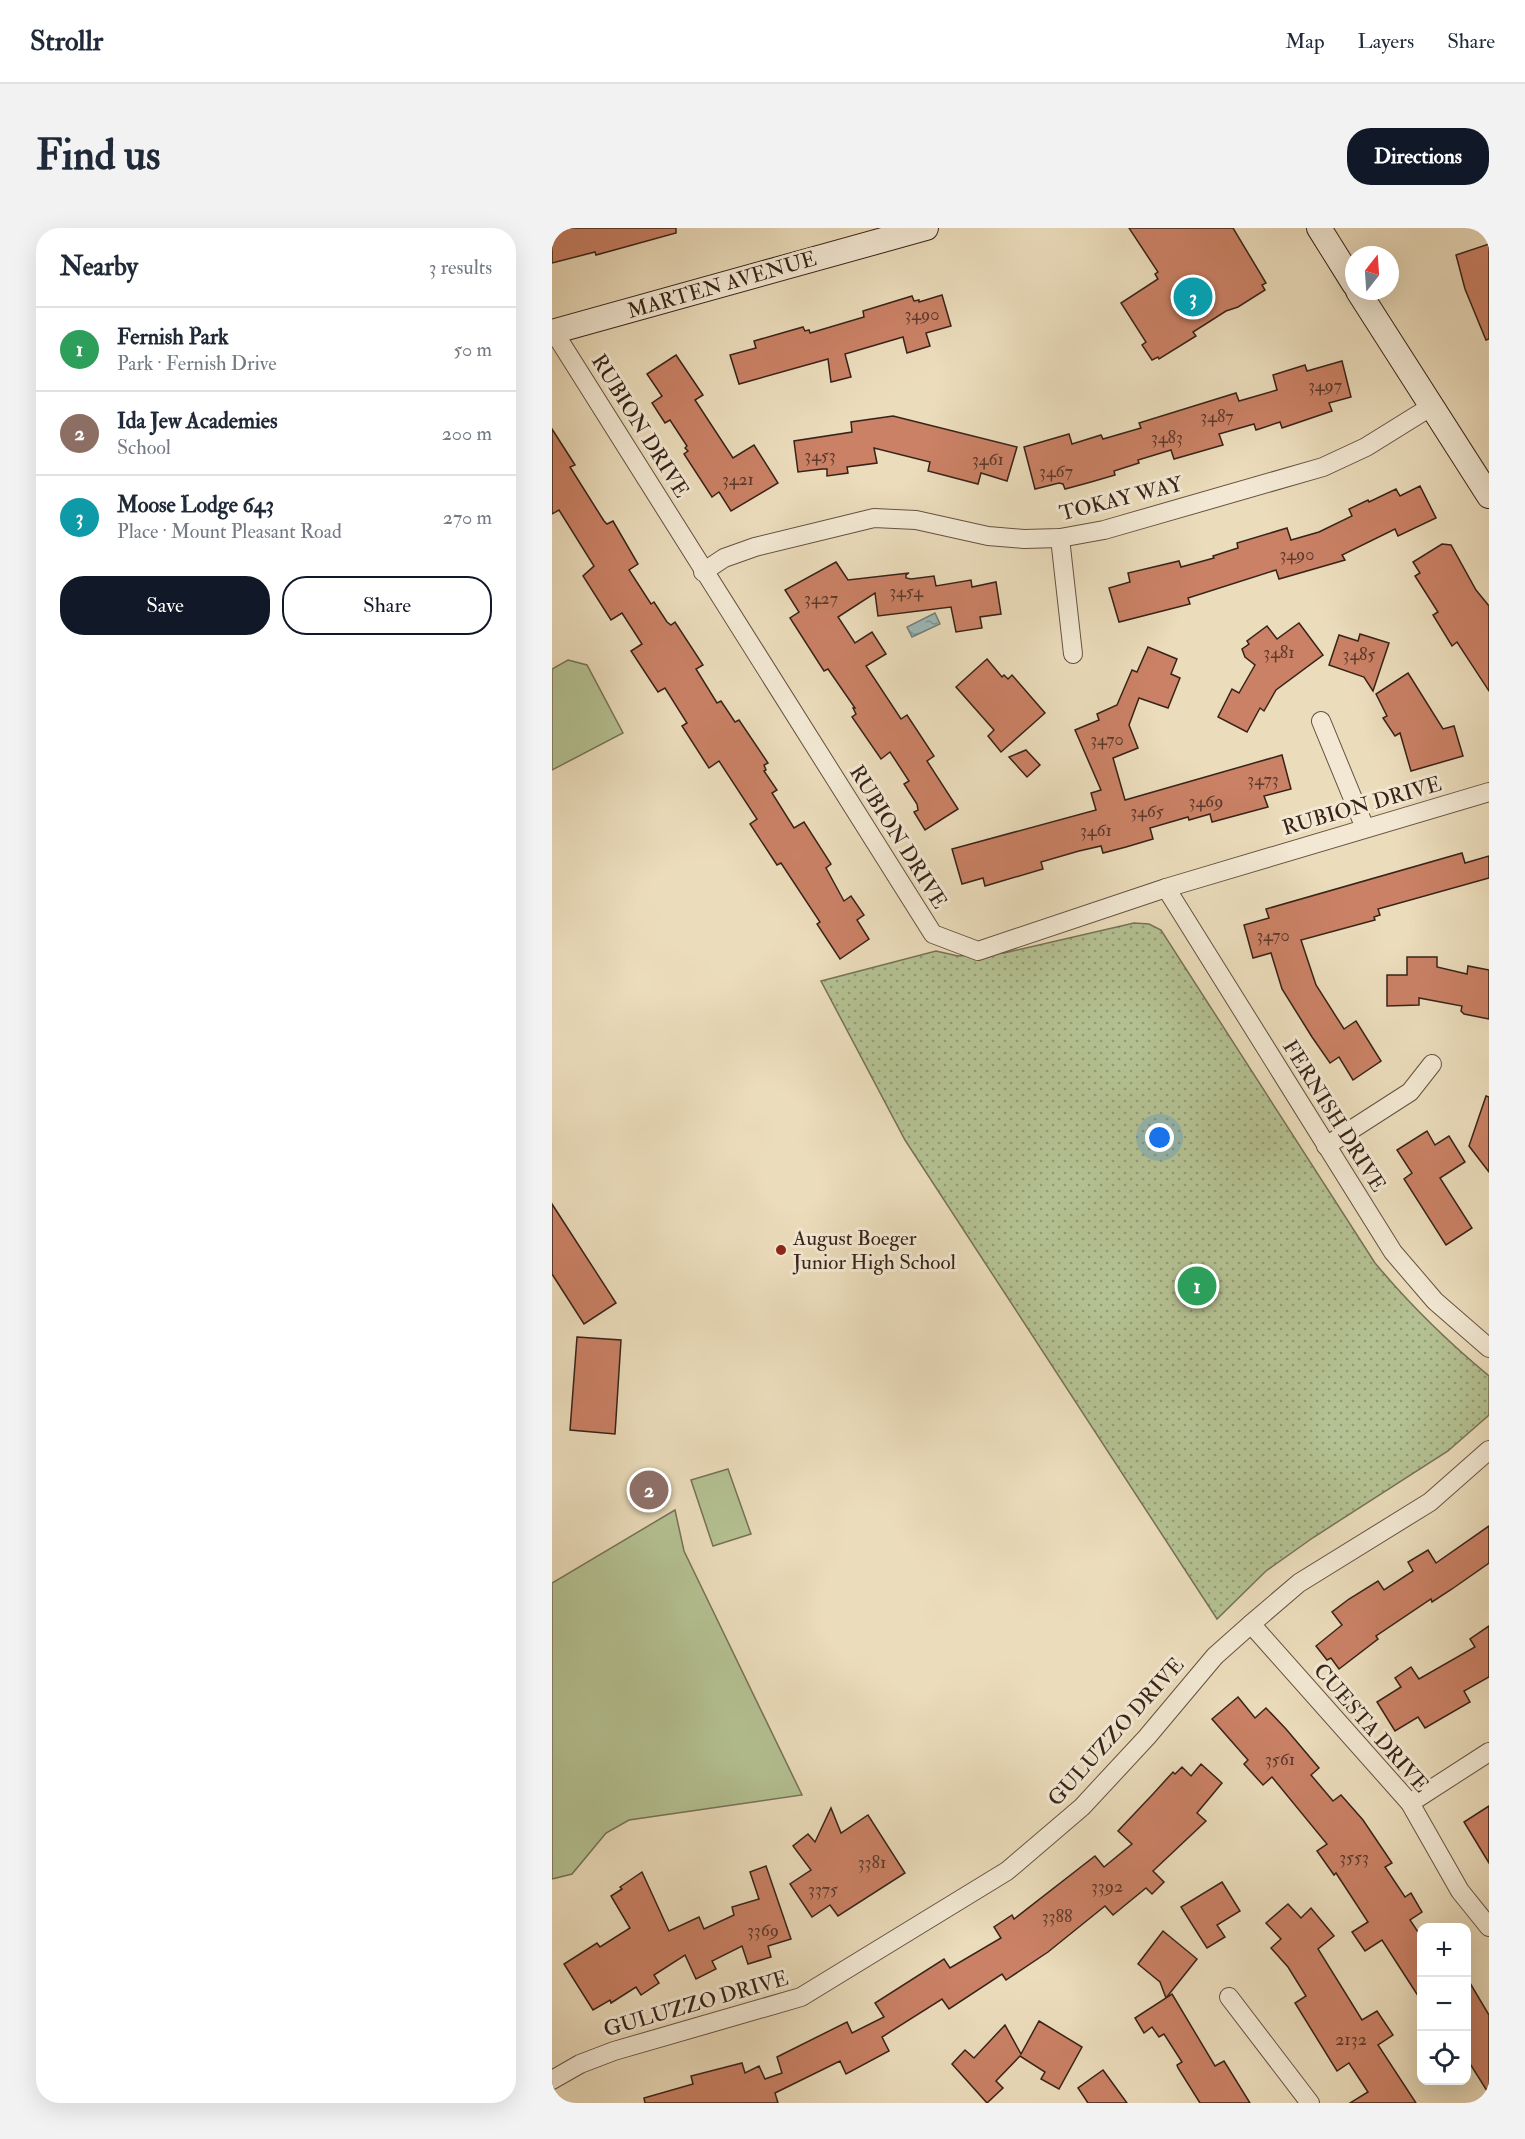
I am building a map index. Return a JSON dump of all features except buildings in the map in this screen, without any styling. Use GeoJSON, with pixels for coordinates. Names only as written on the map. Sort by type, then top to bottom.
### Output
{"type":"FeatureCollection","features":[{"type":"Feature","properties":{"kind":"street","name":"MARTEN AVENUE"},"geometry":{"type":"LineString","coordinates":[[553,332],[926,228]]}},
{"type":"Feature","properties":{"kind":"street"},"geometry":{"type":"LineString","coordinates":[[1319,228],[1345,270]]}},
{"type":"Feature","properties":{"kind":"street"},"geometry":{"type":"LineString","coordinates":[[1364,300],[1489,496]]}},
{"type":"Feature","properties":{"kind":"street","name":"RUBION DRIVE"},"geometry":{"type":"LineString","coordinates":[[553,332],[583,374],[703,572],[933,934],[978,951],[1166,888],[1489,792]]}},
{"type":"Feature","properties":{"kind":"street","name":"TOKAY WAY"},"geometry":{"type":"LineString","coordinates":[[703,572],[724,558],[754,547],[874,518],[916,520],[988,536],[1060,538],[1104,530],[1323,467],[1366,447],[1432,406]]}},
{"type":"Feature","properties":{"kind":"street"},"geometry":{"type":"LineString","coordinates":[[1060,538],[1073,654]]}},
{"type":"Feature","properties":{"kind":"street"},"geometry":{"type":"LineString","coordinates":[[1321,721],[1365,828]]}},
{"type":"Feature","properties":{"kind":"street","name":"FERNISH DRIVE"},"geometry":{"type":"LineString","coordinates":[[1166,888],[1393,1252],[1435,1301],[1489,1348]]}},
{"type":"Feature","properties":{"kind":"street"},"geometry":{"type":"LineString","coordinates":[[1326,1146],[1410,1092],[1432,1064]]}},
{"type":"Feature","properties":{"kind":"street","name":"GULUZZO DRIVE"},"geometry":{"type":"LineString","coordinates":[[552,2080],[580,2064],[614,2051],[801,1997],[1007,1871],[1083,1807],[1147,1737],[1215,1656],[1251,1624],[1299,1583],[1430,1502],[1489,1450]]}},
{"type":"Feature","properties":{"kind":"street","name":"CUESTA DRIVE"},"geometry":{"type":"LineString","coordinates":[[1251,1624],[1410,1803],[1460,1891],[1489,1927]]}},
{"type":"Feature","properties":{"kind":"street"},"geometry":{"type":"LineString","coordinates":[[1410,1803],[1489,1752]]}},
{"type":"Feature","properties":{"kind":"street"},"geometry":{"type":"LineString","coordinates":[[1229,1997],[1310,2103]]}},
{"type":"Feature","properties":{"kind":"green space"},"geometry":{"type":"Polygon","coordinates":[[[568,660],[587,665],[623,733],[552,770],[552,669],[568,660]]]}},
{"type":"Feature","properties":{"kind":"green space"},"geometry":{"type":"Polygon","coordinates":[[[1134,923],[1149,924],[1161,930],[1375,1263],[1429,1322],[1489,1376],[1489,1415],[1448,1451],[1314,1537],[1266,1571],[1217,1619],[905,1140],[821,981],[936,951],[958,956],[1004,953],[1134,923]]]}},
{"type":"Feature","properties":{"kind":"green space"},"geometry":{"type":"Polygon","coordinates":[[[728,1469],[751,1534],[713,1546],[691,1480],[728,1469]]]}},
{"type":"Feature","properties":{"kind":"green space"},"geometry":{"type":"Polygon","coordinates":[[[675,1510],[684,1551],[802,1795],[629,1820],[606,1833],[572,1874],[552,1879],[552,1583],[675,1510]]]}},
{"type":"Feature","properties":{"kind":"water"},"geometry":{"type":"Polygon","coordinates":[[[935,613],[940,624],[912,637],[907,627],[935,613]]]}},
{"type":"Feature","properties":{"kind":"place","name":"Moose Lodge 643"},"geometry":{"type":"Point","coordinates":[1193,297]}},
{"type":"Feature","properties":{"kind":"place","name":"August Boeger Junior High School"},"geometry":{"type":"Point","coordinates":[781,1250]}},
{"type":"Feature","properties":{"kind":"place","name":"Fernish Park"},"geometry":{"type":"Point","coordinates":[1197,1286]}},
{"type":"Feature","properties":{"kind":"place","name":"Ida Jew Academies"},"geometry":{"type":"Point","coordinates":[649,1490]}}]}
